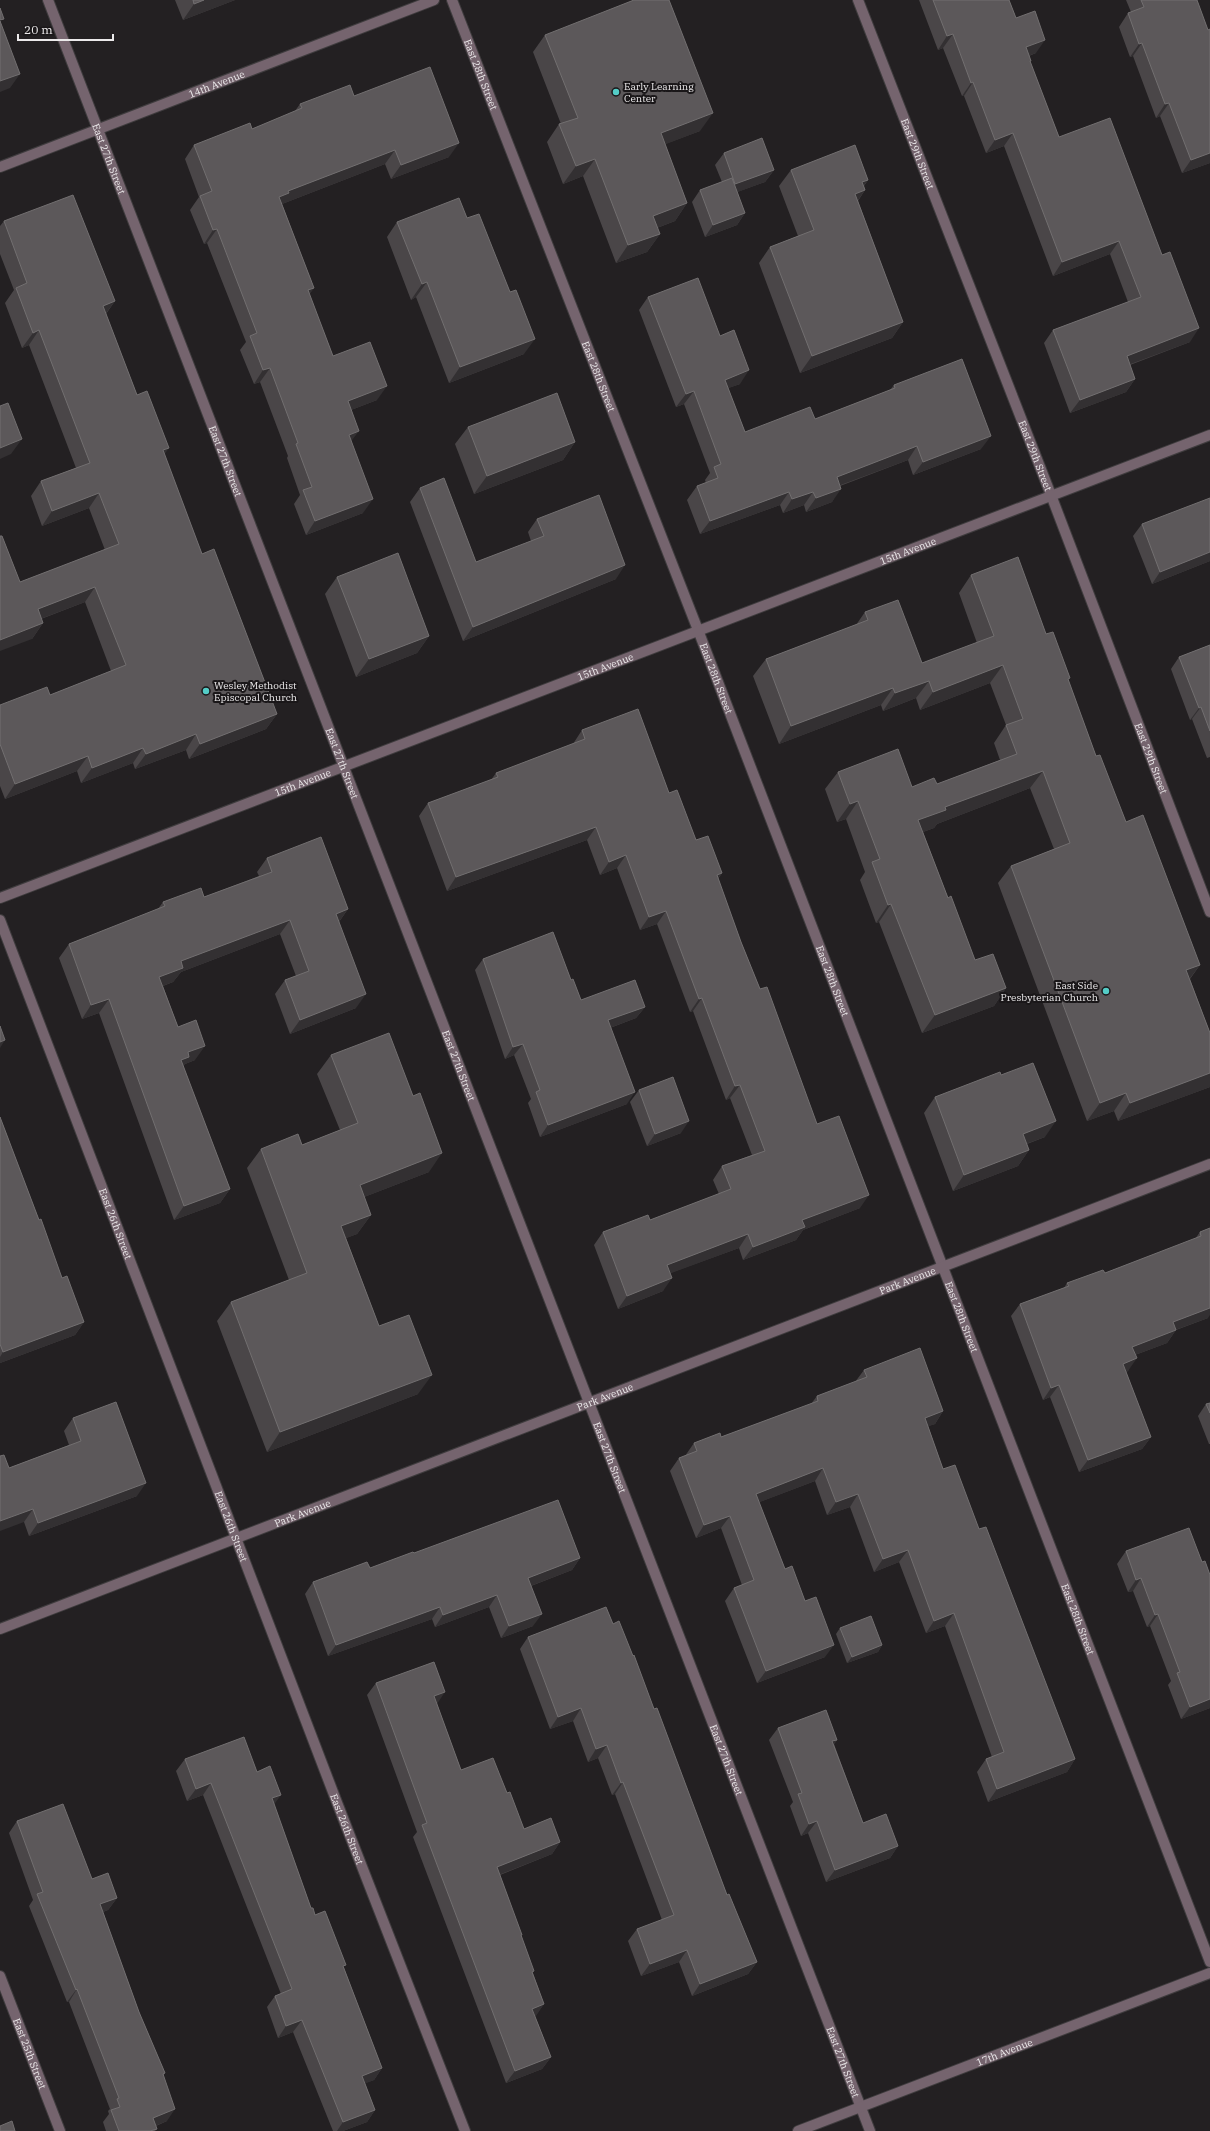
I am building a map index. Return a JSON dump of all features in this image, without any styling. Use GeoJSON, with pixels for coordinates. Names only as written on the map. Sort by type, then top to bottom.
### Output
{"type":"FeatureCollection","features":[{"type":"Feature","properties":{"kind":"street","name":"East 27th Street"},"geometry":{"type":"LineString","coordinates":[[48,0],[345,766],[870,2131]]}},
{"type":"Feature","properties":{"kind":"street","name":"14th Avenue"},"geometry":{"type":"LineString","coordinates":[[0,167],[434,0]]}},
{"type":"Feature","properties":{"kind":"street","name":"East 28th Street"},"geometry":{"type":"LineString","coordinates":[[452,0],[698,630],[1210,1962]]}},
{"type":"Feature","properties":{"kind":"street","name":"East 29th Street"},"geometry":{"type":"LineString","coordinates":[[858,0],[1051,495],[1210,912]]}},
{"type":"Feature","properties":{"kind":"street","name":"15th Avenue"},"geometry":{"type":"LineString","coordinates":[[0,898],[1210,435]]}},
{"type":"Feature","properties":{"kind":"street","name":"East 26th Street"},"geometry":{"type":"LineString","coordinates":[[0,920],[236,1538],[466,2131]]}},
{"type":"Feature","properties":{"kind":"street","name":"Park Avenue"},"geometry":{"type":"LineString","coordinates":[[0,1629],[1210,1164]]}},
{"type":"Feature","properties":{"kind":"street","name":"17th Avenue"},"geometry":{"type":"LineString","coordinates":[[798,2131],[1210,1973]]}},
{"type":"Feature","properties":{"kind":"street","name":"East 25th Street"},"geometry":{"type":"LineString","coordinates":[[0,1976],[60,2131]]}},
{"type":"Feature","properties":{"kind":"building"},"geometry":{"type":"Polygon","coordinates":[[[193,0],[204,0],[194,4],[193,0]]]}},
{"type":"Feature","properties":{"kind":"building","name":"Early Learning Center"},"geometry":{"type":"Polygon","coordinates":[[[634,0],[669,0],[713,113],[661,133],[687,203],[653,216],[660,234],[628,245],[595,159],[576,166],[559,124],[578,118],[545,35],[634,0]]]}},
{"type":"Feature","properties":{"kind":"building"},"geometry":{"type":"Polygon","coordinates":[[[933,0],[1009,0],[1016,18],[1035,11],[1045,40],[1026,47],[1059,137],[1110,118],[1162,255],[1170,252],[1199,328],[1127,356],[1135,379],[1080,400],[1053,330],[1141,297],[1119,241],[1062,262],[1013,133],[995,140],[973,82],[971,83],[953,34],[947,36],[933,0]]]}},
{"type":"Feature","properties":{"kind":"building"},"geometry":{"type":"Polygon","coordinates":[[[1141,0],[1197,0],[1208,30],[1210,29],[1210,153],[1191,160],[1169,103],[1165,104],[1142,43],[1139,44],[1128,13],[1144,7],[1141,0]]]}},
{"type":"Feature","properties":{"kind":"building"},"geometry":{"type":"Polygon","coordinates":[[[0,8],[4,19],[0,20],[0,8]]]}},
{"type":"Feature","properties":{"kind":"building"},"geometry":{"type":"Polygon","coordinates":[[[0,21],[20,74],[0,81],[0,21]]]}},
{"type":"Feature","properties":{"kind":"building"},"geometry":{"type":"Polygon","coordinates":[[[430,67],[459,143],[401,165],[395,150],[288,191],[289,193],[279,197],[314,288],[308,290],[333,356],[370,342],[387,386],[348,401],[359,431],[349,435],[373,499],[315,521],[303,490],[312,487],[296,444],[298,443],[270,368],[263,370],[250,336],[257,333],[217,229],[213,230],[200,196],[212,191],[194,145],[250,123],[252,129],[302,108],[300,104],[350,85],[354,96],[430,67]]]}},
{"type":"Feature","properties":{"kind":"building"},"geometry":{"type":"Polygon","coordinates":[[[762,138],[774,170],[735,184],[724,153],[762,138]]]}},
{"type":"Feature","properties":{"kind":"building"},"geometry":{"type":"Polygon","coordinates":[[[855,145],[868,180],[862,182],[865,190],[855,194],[903,322],[812,356],[770,247],[814,230],[791,170],[855,145]]]}},
{"type":"Feature","properties":{"kind":"building"},"geometry":{"type":"Polygon","coordinates":[[[732,178],[745,213],[713,225],[700,190],[732,178]]]}},
{"type":"Feature","properties":{"kind":"building"},"geometry":{"type":"Polygon","coordinates":[[[73,195],[115,301],[103,306],[137,395],[147,391],[169,448],[163,450],[202,554],[214,549],[277,714],[200,744],[196,734],[146,754],[143,748],[92,768],[88,756],[15,784],[0,744],[0,705],[47,687],[50,695],[126,665],[95,587],[38,609],[43,623],[0,640],[0,536],[2,536],[20,582],[119,544],[99,493],[52,511],[41,481],[90,463],[39,330],[33,333],[16,288],[27,283],[4,221],[73,195]]]}},
{"type":"Feature","properties":{"kind":"building"},"geometry":{"type":"Polygon","coordinates":[[[459,198],[467,218],[479,214],[510,292],[516,290],[535,339],[460,367],[427,282],[422,284],[397,222],[459,198]]]}},
{"type":"Feature","properties":{"kind":"building"},"geometry":{"type":"Polygon","coordinates":[[[698,278],[720,336],[734,330],[749,370],[725,380],[745,432],[810,407],[815,419],[895,388],[894,385],[962,359],[991,436],[923,462],[917,446],[837,477],[841,489],[816,498],[813,492],[792,499],[789,492],[710,521],[697,486],[718,478],[714,467],[721,464],[694,391],[686,394],[648,297],[698,278]]]}},
{"type":"Feature","properties":{"kind":"building"},"geometry":{"type":"Polygon","coordinates":[[[557,393],[575,442],[487,476],[468,427],[557,393]]]}},
{"type":"Feature","properties":{"kind":"building"},"geometry":{"type":"Polygon","coordinates":[[[8,403],[22,439],[0,448],[0,406],[8,403]]]}},
{"type":"Feature","properties":{"kind":"building"},"geometry":{"type":"Polygon","coordinates":[[[444,478],[476,562],[544,536],[537,519],[599,495],[625,565],[473,627],[420,488],[444,478]]]}},
{"type":"Feature","properties":{"kind":"building"},"geometry":{"type":"Polygon","coordinates":[[[1210,498],[1210,552],[1160,572],[1142,524],[1210,498]]]}},
{"type":"Feature","properties":{"kind":"building"},"geometry":{"type":"Polygon","coordinates":[[[398,553],[429,636],[369,659],[337,577],[398,553]]]}},
{"type":"Feature","properties":{"kind":"building"},"geometry":{"type":"Polygon","coordinates":[[[1018,557],[1046,634],[1053,632],[1070,678],[1068,679],[1096,756],[1100,755],[1126,822],[1143,815],[1200,965],[1186,970],[1210,1033],[1210,1073],[1130,1103],[1126,1093],[1100,1103],[1011,866],[1070,843],[1043,771],[945,807],[946,810],[918,820],[948,898],[951,896],[975,960],[993,954],[1006,988],[935,1015],[891,904],[888,905],[872,862],[880,859],[858,801],[850,804],[838,772],[898,749],[912,787],[934,778],[937,784],[1017,754],[1006,725],[1023,719],[1003,665],[933,692],[929,681],[895,693],[893,688],[791,726],[766,659],[868,620],[865,612],[898,600],[922,663],[994,636],[971,575],[1018,557]]]}},
{"type":"Feature","properties":{"kind":"building"},"geometry":{"type":"Polygon","coordinates":[[[1210,645],[1210,731],[1201,707],[1199,708],[1179,657],[1210,645]]]}},
{"type":"Feature","properties":{"kind":"building"},"geometry":{"type":"Polygon","coordinates":[[[638,709],[669,793],[677,790],[696,840],[708,836],[722,873],[717,875],[741,942],[760,989],[767,987],[817,1124],[839,1116],[869,1195],[802,1220],[805,1227],[753,1247],[748,1234],[667,1265],[672,1278],[627,1296],[603,1232],[648,1215],[650,1220],[731,1189],[722,1166],[765,1151],[740,1085],[735,1086],[702,998],[699,999],[666,911],[649,917],[626,855],[609,862],[596,827],[456,877],[428,803],[498,777],[496,773],[585,739],[582,730],[638,709]]]}},
{"type":"Feature","properties":{"kind":"building"},"geometry":{"type":"Polygon","coordinates":[[[321,837],[348,909],[336,914],[366,994],[300,1020],[285,980],[309,971],[290,920],[181,961],[183,968],[159,977],[178,1027],[196,1020],[205,1046],[188,1052],[189,1057],[181,1060],[230,1189],[184,1206],[109,999],[91,1005],[69,944],[165,906],[163,902],[201,888],[204,897],[272,872],[267,858],[321,837]]]}},
{"type":"Feature","properties":{"kind":"building"},"geometry":{"type":"Polygon","coordinates":[[[553,932],[571,980],[573,979],[581,1000],[635,980],[645,1007],[608,1020],[635,1092],[548,1125],[536,1092],[540,1090],[523,1044],[513,1047],[483,959],[553,932]]]}},
{"type":"Feature","properties":{"kind":"building"},"geometry":{"type":"Polygon","coordinates":[[[0,1026],[5,1040],[0,1042],[0,1026]]]}},
{"type":"Feature","properties":{"kind":"building"},"geometry":{"type":"Polygon","coordinates":[[[389,1033],[413,1096],[420,1093],[442,1153],[360,1185],[371,1215],[341,1226],[379,1326],[409,1315],[432,1375],[280,1432],[231,1302],[307,1273],[261,1149],[298,1134],[302,1145],[358,1123],[331,1055],[389,1033]]]}},
{"type":"Feature","properties":{"kind":"building"},"geometry":{"type":"Polygon","coordinates":[[[1033,1063],[1056,1121],[1023,1134],[1029,1150],[964,1175],[935,1097],[1000,1072],[1001,1075],[1033,1063]]]}},
{"type":"Feature","properties":{"kind":"building"},"geometry":{"type":"Polygon","coordinates":[[[673,1077],[689,1121],[655,1134],[639,1090],[673,1077]]]}},
{"type":"Feature","properties":{"kind":"building"},"geometry":{"type":"Polygon","coordinates":[[[0,1117],[39,1220],[41,1219],[62,1278],[67,1276],[84,1322],[3,1352],[0,1344],[0,1117]]]}},
{"type":"Feature","properties":{"kind":"building"},"geometry":{"type":"Polygon","coordinates":[[[1210,1228],[1210,1308],[1173,1322],[1176,1330],[1132,1347],[1137,1358],[1123,1364],[1151,1437],[1088,1460],[1059,1385],[1051,1388],[1020,1304],[1069,1286],[1067,1283],[1103,1270],[1105,1273],[1201,1236],[1200,1232],[1210,1228]]]}},
{"type":"Feature","properties":{"kind":"building"},"geometry":{"type":"Polygon","coordinates":[[[920,1348],[943,1411],[925,1418],[943,1469],[955,1465],[979,1529],[986,1527],[1075,1759],[997,1789],[986,1759],[1004,1752],[954,1613],[934,1621],[908,1550],[883,1559],[858,1494],[836,1502],[823,1468],[756,1494],[785,1569],[792,1566],[805,1601],[816,1597],[834,1645],[766,1671],[734,1588],[754,1580],[730,1516],[704,1525],[679,1458],[697,1451],[694,1443],[720,1433],[721,1437],[818,1401],[817,1396],[867,1377],[864,1370],[920,1348]]]}},
{"type":"Feature","properties":{"kind":"building"},"geometry":{"type":"Polygon","coordinates":[[[116,1402],[146,1483],[38,1523],[33,1509],[0,1521],[0,1456],[4,1455],[9,1468],[81,1441],[73,1418],[116,1402]]]}},
{"type":"Feature","properties":{"kind":"building"},"geometry":{"type":"Polygon","coordinates":[[[1210,1403],[1210,1413],[1206,1404],[1210,1403]]]}},
{"type":"Feature","properties":{"kind":"building"},"geometry":{"type":"Polygon","coordinates":[[[558,1500],[580,1558],[528,1578],[542,1614],[509,1626],[497,1595],[443,1615],[440,1607],[336,1645],[313,1582],[367,1562],[370,1568],[558,1500]]]}},
{"type":"Feature","properties":{"kind":"building"},"geometry":{"type":"Polygon","coordinates":[[[1189,1528],[1202,1562],[1205,1561],[1210,1575],[1210,1699],[1190,1707],[1177,1673],[1180,1672],[1158,1614],[1155,1615],[1141,1578],[1136,1580],[1126,1551],[1189,1528]]]}},
{"type":"Feature","properties":{"kind":"building"},"geometry":{"type":"Polygon","coordinates":[[[606,1607],[613,1624],[619,1621],[633,1656],[634,1655],[654,1709],[657,1708],[727,1895],[729,1894],[757,1962],[700,1984],[687,1950],[650,1964],[637,1929],[674,1915],[623,1782],[621,1783],[607,1745],[596,1749],[581,1708],[558,1717],[528,1637],[606,1607]]]}},
{"type":"Feature","properties":{"kind":"building"},"geometry":{"type":"Polygon","coordinates":[[[871,1616],[882,1645],[852,1657],[840,1628],[871,1616]]]}},
{"type":"Feature","properties":{"kind":"building"},"geometry":{"type":"Polygon","coordinates":[[[434,1662],[445,1692],[434,1696],[461,1770],[493,1758],[507,1793],[510,1792],[524,1829],[551,1818],[560,1842],[497,1867],[522,1935],[534,1971],[532,1972],[544,2004],[532,2009],[551,2057],[515,2071],[422,1825],[427,1823],[376,1683],[434,1662]]]}},
{"type":"Feature","properties":{"kind":"building"},"geometry":{"type":"Polygon","coordinates":[[[826,1710],[837,1740],[832,1741],[863,1823],[886,1814],[898,1846],[835,1870],[817,1821],[809,1824],[798,1794],[802,1793],[778,1728],[826,1710]]]}},
{"type":"Feature","properties":{"kind":"building"},"geometry":{"type":"Polygon","coordinates":[[[244,1737],[257,1772],[270,1766],[281,1795],[272,1798],[311,1908],[313,1908],[315,1915],[325,1911],[346,1965],[343,1966],[382,2068],[362,2076],[375,2110],[343,2122],[302,2020],[286,2026],[275,1996],[292,1989],[211,1783],[196,1789],[185,1759],[244,1737]]]}},
{"type":"Feature","properties":{"kind":"building"},"geometry":{"type":"Polygon","coordinates":[[[63,1804],[92,1879],[108,1873],[117,1898],[100,1904],[139,2012],[165,2073],[163,2074],[175,2109],[153,2118],[157,2129],[150,2131],[119,2131],[111,2110],[120,2107],[117,2099],[119,2098],[77,1989],[76,1990],[37,1894],[43,1892],[17,1821],[63,1804]]]}},
{"type":"Feature","properties":{"kind":"building"},"geometry":{"type":"Polygon","coordinates":[[[12,2121],[15,2131],[0,2131],[0,2126],[12,2121]]]}},
{"type":"Feature","properties":{"kind":"place","name":"Early Learning Center"},"geometry":{"type":"Point","coordinates":[616,92]}},
{"type":"Feature","properties":{"kind":"place","name":"Wesley Methodist Episcopal Church"},"geometry":{"type":"Point","coordinates":[206,691]}},
{"type":"Feature","properties":{"kind":"place","name":"East Side Presbyterian Church"},"geometry":{"type":"Point","coordinates":[1106,991]}}]}
